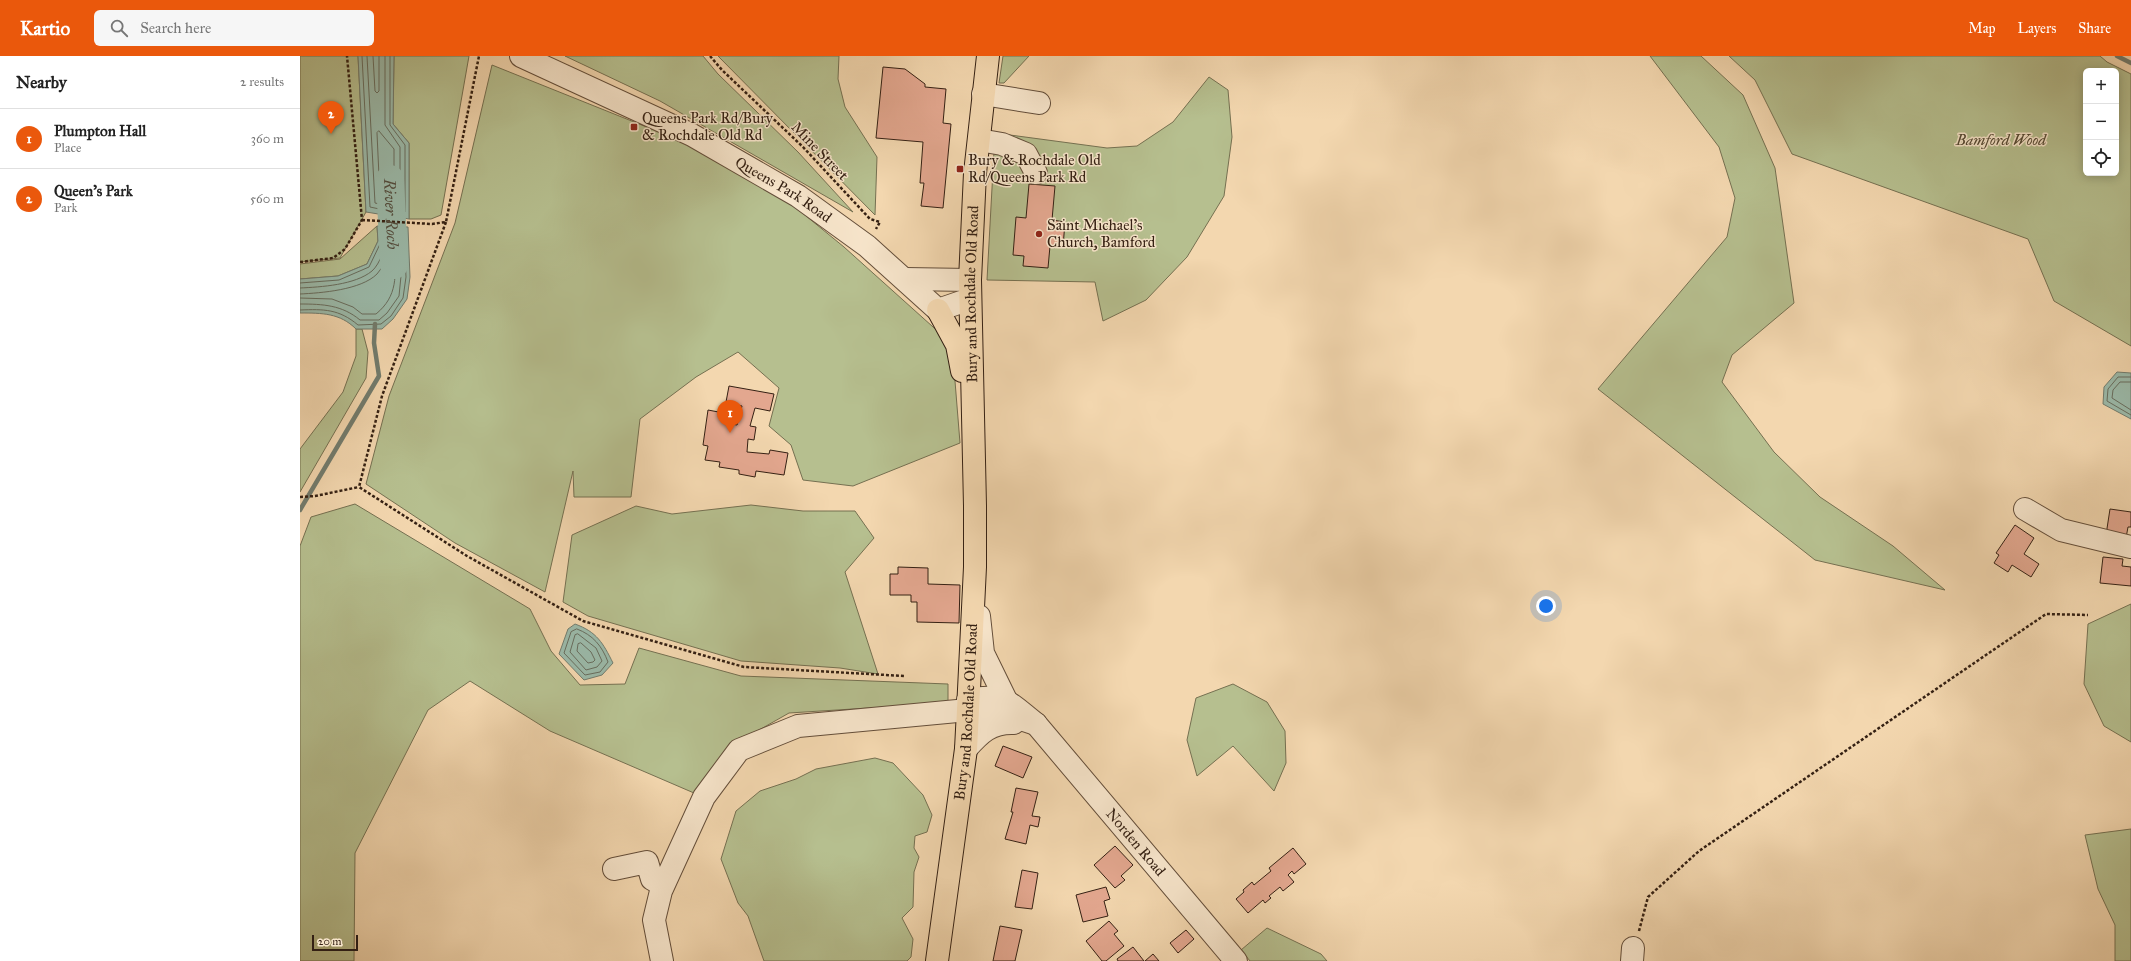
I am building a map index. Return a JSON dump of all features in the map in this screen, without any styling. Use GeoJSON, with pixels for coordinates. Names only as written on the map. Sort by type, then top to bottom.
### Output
{"type":"FeatureCollection","features":[{"type":"Feature","properties":{"kind":"main road","name":"Bury and Rochdale Old Road"},"geometry":{"type":"LineString","coordinates":[[937,961],[966,750],[974,567],[974,460],[970,290],[975,173],[988,56]]}},
{"type":"Feature","properties":{"kind":"main road","name":"Bury and Rochdale Old Road"},"geometry":{"type":"LineString","coordinates":[[938,310],[957,345],[964,387],[966,440],[974,460]]}},
{"type":"Feature","properties":{"kind":"street","name":"Queens Park Road"},"geometry":{"type":"LineString","coordinates":[[527,59],[692,135],[798,196],[867,246],[938,310]]}},
{"type":"Feature","properties":{"kind":"street"},"geometry":{"type":"LineString","coordinates":[[983,94],[1039,103]]}},
{"type":"Feature","properties":{"kind":"street"},"geometry":{"type":"LineString","coordinates":[[978,140],[1002,144],[1026,154],[1036,173]]}},
{"type":"Feature","properties":{"kind":"street"},"geometry":{"type":"LineString","coordinates":[[905,279],[970,290]]}},
{"type":"Feature","properties":{"kind":"street"},"geometry":{"type":"LineString","coordinates":[[938,310],[970,290]]}},
{"type":"Feature","properties":{"kind":"street"},"geometry":{"type":"LineString","coordinates":[[2026,509],[2061,530],[2131,547]]}},
{"type":"Feature","properties":{"kind":"street"},"geometry":{"type":"LineString","coordinates":[[974,567],[983,653],[1006,700]]}},
{"type":"Feature","properties":{"kind":"street"},"geometry":{"type":"LineString","coordinates":[[662,961],[654,920],[663,885],[704,797],[739,750],[798,726],[968,705],[986,697],[1006,700]]}},
{"type":"Feature","properties":{"kind":"street","name":"Norden Road"},"geometry":{"type":"LineString","coordinates":[[1006,700],[1036,724],[1236,961]]}},
{"type":"Feature","properties":{"kind":"street"},"geometry":{"type":"LineString","coordinates":[[968,705],[1012,716],[1036,724]]}},
{"type":"Feature","properties":{"kind":"street"},"geometry":{"type":"LineString","coordinates":[[966,750],[981,731],[993,725],[1007,722],[1036,724]]}},
{"type":"Feature","properties":{"kind":"street"},"geometry":{"type":"LineString","coordinates":[[614,869],[647,862],[652,879],[663,885]]}},
{"type":"Feature","properties":{"kind":"path"},"geometry":{"type":"LineString","coordinates":[[300,262],[333,258],[345,249],[362,220],[347,56]]}},
{"type":"Feature","properties":{"kind":"path"},"geometry":{"type":"LineString","coordinates":[[359,486],[382,396],[446,222],[479,56]]}},
{"type":"Feature","properties":{"kind":"path","name":"Mine Street"},"geometry":{"type":"LineString","coordinates":[[710,56],[722,70],[803,147],[870,218],[880,222],[867,246]]}},
{"type":"Feature","properties":{"kind":"path"},"geometry":{"type":"LineString","coordinates":[[362,220],[432,224],[446,222]]}},
{"type":"Feature","properties":{"kind":"path"},"geometry":{"type":"LineString","coordinates":[[300,497],[315,496],[359,486],[467,556],[583,621],[744,667],[904,676]]}},
{"type":"Feature","properties":{"kind":"path"},"geometry":{"type":"LineString","coordinates":[[1633,955],[1648,897],[1699,851],[2046,614],[2088,615]]}},
{"type":"Feature","properties":{"kind":"green space"},"geometry":{"type":"Polygon","coordinates":[[[300,56],[358,56],[366,212],[340,258],[300,262],[300,56]]]}},
{"type":"Feature","properties":{"kind":"green space"},"geometry":{"type":"Polygon","coordinates":[[[394,56],[469,56],[441,215],[431,219],[409,219],[409,143],[393,124],[394,56]]]}},
{"type":"Feature","properties":{"kind":"green space"},"geometry":{"type":"Polygon","coordinates":[[[565,56],[703,56],[718,74],[798,152],[853,212],[660,101],[565,56]]]}},
{"type":"Feature","properties":{"kind":"green space"},"geometry":{"type":"Polygon","coordinates":[[[718,56],[839,56],[838,79],[845,107],[877,157],[875,215],[718,56]]]}},
{"type":"Feature","properties":{"kind":"green space"},"geometry":{"type":"Polygon","coordinates":[[[1003,56],[1029,56],[1004,83],[999,83],[1003,56]]]}},
{"type":"Feature","properties":{"kind":"green space"},"geometry":{"type":"Polygon","coordinates":[[[1650,56],[1701,56],[1743,95],[1775,168],[1794,303],[1732,355],[1722,382],[1774,452],[1820,497],[1893,546],[1945,590],[1815,560],[1598,389],[1727,237],[1735,198],[1719,147],[1650,56]]]}},
{"type":"Feature","properties":{"kind":"green space","name":"Bamford Wood"},"geometry":{"type":"Polygon","coordinates":[[[1729,56],[2100,56],[2107,62],[2119,68],[2131,74],[2131,346],[2054,301],[2028,239],[1792,154],[1755,80],[1729,56]]]}},
{"type":"Feature","properties":{"kind":"green space"},"geometry":{"type":"Polygon","coordinates":[[[492,65],[684,142],[789,202],[844,247],[952,344],[960,443],[853,486],[803,480],[791,445],[769,426],[779,388],[738,352],[696,377],[640,419],[631,497],[574,497],[573,471],[545,592],[455,543],[366,484],[389,396],[455,223],[492,65]]]}},
{"type":"Feature","properties":{"kind":"green space"},"geometry":{"type":"Polygon","coordinates":[[[1209,77],[1228,90],[1232,137],[1224,196],[1187,257],[1146,300],[1103,321],[1095,282],[987,280],[995,133],[1107,148],[1137,146],[1173,122],[1209,77]]]}},
{"type":"Feature","properties":{"kind":"green space"},"geometry":{"type":"Polygon","coordinates":[[[377,226],[378,241],[367,264],[338,276],[300,279],[300,264],[340,259],[377,226]]]}},
{"type":"Feature","properties":{"kind":"green space"},"geometry":{"type":"Polygon","coordinates":[[[356,329],[362,329],[368,352],[366,378],[300,492],[300,449],[343,392],[356,356],[356,329]]]}},
{"type":"Feature","properties":{"kind":"green space"},"geometry":{"type":"Polygon","coordinates":[[[355,504],[530,609],[551,651],[580,685],[625,684],[639,648],[741,676],[948,684],[948,703],[789,713],[731,746],[694,793],[550,731],[470,681],[428,710],[355,853],[354,961],[300,961],[300,546],[311,517],[355,504]]]}},
{"type":"Feature","properties":{"kind":"green space"},"geometry":{"type":"Polygon","coordinates":[[[751,505],[803,511],[855,511],[874,538],[845,572],[878,674],[840,668],[741,661],[588,616],[563,602],[572,535],[636,506],[672,514],[751,505]]]}},
{"type":"Feature","properties":{"kind":"green space"},"geometry":{"type":"Polygon","coordinates":[[[2131,604],[2131,742],[2104,726],[2084,684],[2088,624],[2131,604]]]}},
{"type":"Feature","properties":{"kind":"green space"},"geometry":{"type":"Polygon","coordinates":[[[1233,684],[1267,702],[1285,731],[1286,763],[1274,791],[1233,746],[1197,776],[1187,740],[1196,698],[1233,684]]]}},
{"type":"Feature","properties":{"kind":"green space"},"geometry":{"type":"Polygon","coordinates":[[[875,758],[893,763],[923,795],[932,815],[927,832],[915,836],[914,848],[919,857],[914,872],[913,907],[902,918],[913,939],[911,957],[907,961],[764,961],[748,916],[738,903],[721,859],[736,811],[760,791],[796,779],[816,769],[875,758]]]}},
{"type":"Feature","properties":{"kind":"green space"},"geometry":{"type":"Polygon","coordinates":[[[2131,829],[2131,961],[2115,961],[2115,925],[2098,889],[2085,835],[2131,829]]]}},
{"type":"Feature","properties":{"kind":"green space"},"geometry":{"type":"Polygon","coordinates":[[[1267,928],[1321,954],[1327,961],[1250,961],[1241,950],[1267,928]]]}},
{"type":"Feature","properties":{"kind":"water"},"geometry":{"type":"Polygon","coordinates":[[[358,56],[394,56],[393,124],[409,143],[409,219],[366,212],[358,56]]]}},
{"type":"Feature","properties":{"kind":"water"},"geometry":{"type":"Polygon","coordinates":[[[377,226],[408,227],[410,277],[407,299],[393,319],[382,329],[356,329],[344,320],[330,315],[300,313],[300,279],[338,276],[367,264],[378,241],[377,226]]]}},
{"type":"Feature","properties":{"kind":"water"},"geometry":{"type":"Polygon","coordinates":[[[2117,372],[2131,373],[2131,419],[2103,404],[2104,387],[2117,372]]]}},
{"type":"Feature","properties":{"kind":"water"},"geometry":{"type":"Polygon","coordinates":[[[575,624],[583,627],[598,639],[613,663],[602,675],[584,680],[559,654],[568,629],[575,624]]]}},
{"type":"Feature","properties":{"kind":"building"},"geometry":{"type":"Polygon","coordinates":[[[883,67],[905,69],[925,84],[925,87],[946,89],[943,123],[951,124],[943,208],[921,206],[924,183],[920,183],[923,142],[876,138],[883,67]]]}},
{"type":"Feature","properties":{"kind":"building","name":"Saint Michael's Church, Bamford"},"geometry":{"type":"Polygon","coordinates":[[[1029,184],[1055,186],[1052,220],[1065,222],[1063,247],[1050,246],[1048,268],[1023,266],[1024,256],[1013,255],[1016,217],[1026,218],[1029,184]]]}},
{"type":"Feature","properties":{"kind":"building"},"geometry":{"type":"Polygon","coordinates":[[[729,386],[774,394],[770,411],[755,408],[750,426],[756,427],[754,440],[748,439],[747,452],[769,454],[770,450],[788,453],[784,475],[756,471],[755,477],[739,474],[739,470],[719,467],[720,462],[705,460],[708,446],[703,445],[708,410],[729,414],[727,423],[737,425],[742,406],[726,402],[729,386]]]}},
{"type":"Feature","properties":{"kind":"building"},"geometry":{"type":"Polygon","coordinates":[[[2110,509],[2131,512],[2131,527],[2128,527],[2126,538],[2106,535],[2110,509]]]}},
{"type":"Feature","properties":{"kind":"building"},"geometry":{"type":"Polygon","coordinates":[[[2015,525],[2034,538],[2024,554],[2039,564],[2031,577],[2012,565],[2008,572],[1994,563],[1999,555],[1996,553],[2015,525]]]}},
{"type":"Feature","properties":{"kind":"building"},"geometry":{"type":"Polygon","coordinates":[[[2103,557],[2123,559],[2122,566],[2131,567],[2131,586],[2100,583],[2103,557]]]}},
{"type":"Feature","properties":{"kind":"building"},"geometry":{"type":"Polygon","coordinates":[[[898,567],[928,568],[928,584],[960,585],[959,623],[917,622],[917,602],[911,602],[911,595],[890,595],[890,574],[898,574],[898,567]]]}},
{"type":"Feature","properties":{"kind":"building"},"geometry":{"type":"Polygon","coordinates":[[[1003,746],[1032,757],[1023,778],[995,766],[1003,746]]]}},
{"type":"Feature","properties":{"kind":"building"},"geometry":{"type":"Polygon","coordinates":[[[1016,788],[1038,792],[1032,816],[1040,817],[1038,827],[1030,825],[1026,844],[1005,839],[1013,812],[1011,812],[1016,788]]]}},
{"type":"Feature","properties":{"kind":"building"},"geometry":{"type":"Polygon","coordinates":[[[1115,846],[1133,865],[1121,876],[1125,880],[1115,888],[1094,865],[1115,846]]]}},
{"type":"Feature","properties":{"kind":"building"},"geometry":{"type":"Polygon","coordinates":[[[1293,848],[1306,864],[1294,874],[1292,871],[1288,875],[1294,882],[1283,891],[1280,887],[1269,896],[1271,898],[1265,903],[1263,900],[1248,913],[1236,899],[1252,882],[1254,885],[1271,871],[1269,868],[1293,848]]]}},
{"type":"Feature","properties":{"kind":"building"},"geometry":{"type":"Polygon","coordinates":[[[1022,870],[1038,873],[1032,909],[1015,907],[1022,870]]]}},
{"type":"Feature","properties":{"kind":"building"},"geometry":{"type":"Polygon","coordinates":[[[1106,887],[1110,899],[1104,901],[1108,916],[1083,922],[1076,895],[1106,887]]]}},
{"type":"Feature","properties":{"kind":"building"},"geometry":{"type":"Polygon","coordinates":[[[1109,921],[1118,931],[1114,934],[1124,946],[1106,961],[1102,961],[1086,941],[1109,921]]]}},
{"type":"Feature","properties":{"kind":"building"},"geometry":{"type":"Polygon","coordinates":[[[1000,926],[1022,930],[1015,961],[993,961],[1000,926]]]}},
{"type":"Feature","properties":{"kind":"building"},"geometry":{"type":"Polygon","coordinates":[[[1186,930],[1194,939],[1178,953],[1170,943],[1186,930]]]}},
{"type":"Feature","properties":{"kind":"building"},"geometry":{"type":"Polygon","coordinates":[[[1133,947],[1144,961],[1118,961],[1117,959],[1133,947]]]}},
{"type":"Feature","properties":{"kind":"building"},"geometry":{"type":"Polygon","coordinates":[[[1153,954],[1159,961],[1145,961],[1153,954]]]}},
{"type":"Feature","properties":{"kind":"waterway"},"geometry":{"type":"LineString","coordinates":[[2117,56],[2131,63]]}},
{"type":"Feature","properties":{"kind":"waterway","name":"River Roch"},"geometry":{"type":"LineString","coordinates":[[390,179],[394,265]]}},
{"type":"Feature","properties":{"kind":"waterway"},"geometry":{"type":"LineString","coordinates":[[300,510],[379,376],[374,343],[375,324]]}},
{"type":"Feature","properties":{"kind":"place","name":"Queens Park Rd/Bury & Rochdale Old Rd"},"geometry":{"type":"Point","coordinates":[634,127]}},
{"type":"Feature","properties":{"kind":"place","name":"Queen's Park"},"geometry":{"type":"Point","coordinates":[331,134]}},
{"type":"Feature","properties":{"kind":"place","name":"Bury & Rochdale Old Rd/Queens Park Rd"},"geometry":{"type":"Point","coordinates":[960,169]}},
{"type":"Feature","properties":{"kind":"place","name":"Saint Michael's Church, Bamford"},"geometry":{"type":"Point","coordinates":[1039,234]}},
{"type":"Feature","properties":{"kind":"place","name":"Plumpton Hall"},"geometry":{"type":"Point","coordinates":[730,433]}}]}
